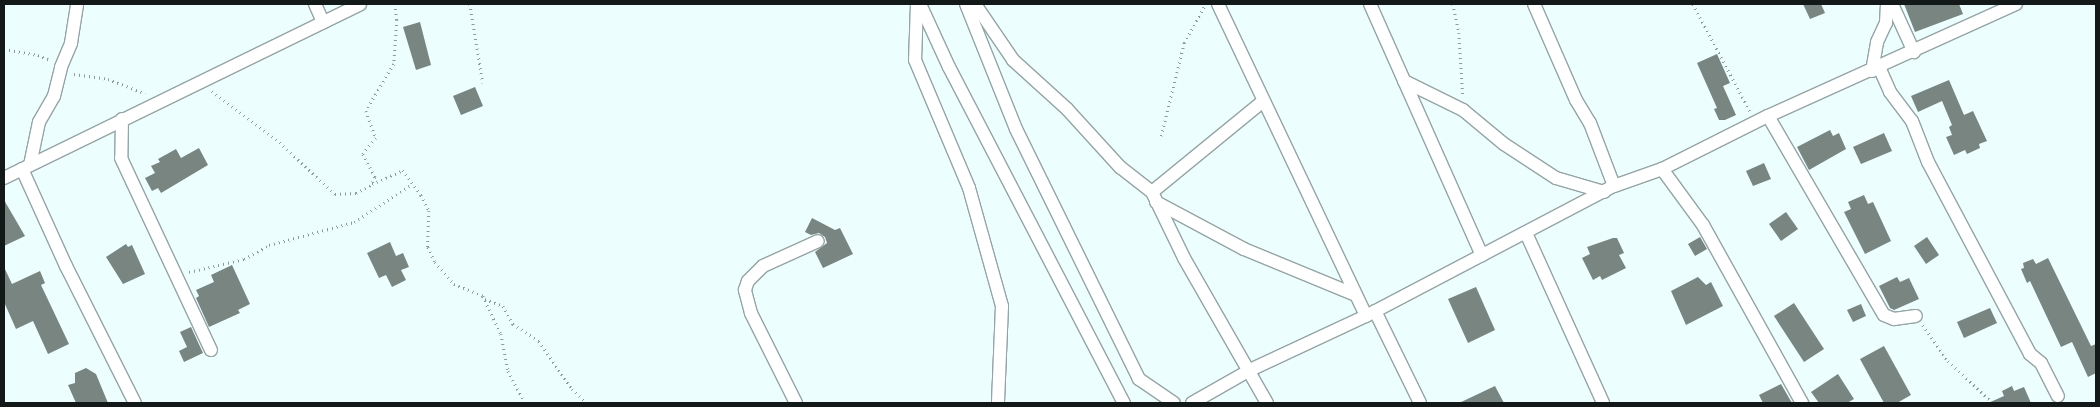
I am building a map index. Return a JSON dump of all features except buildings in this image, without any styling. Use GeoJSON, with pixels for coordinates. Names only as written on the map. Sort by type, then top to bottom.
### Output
{"type":"FeatureCollection","features":[{"type":"Feature","properties":{"kind":"street"},"geometry":{"type":"LineString","coordinates":[[78,4],[77,24],[60,70],[54,96],[39,122],[26,167],[135,403]]}},
{"type":"Feature","properties":{"kind":"street"},"geometry":{"type":"LineString","coordinates":[[315,4],[323,22]]}},
{"type":"Feature","properties":{"kind":"street"},"geometry":{"type":"LineString","coordinates":[[4,178],[163,99],[200,84],[360,4]]}},
{"type":"Feature","properties":{"kind":"street"},"geometry":{"type":"LineString","coordinates":[[918,4],[915,60],[969,188],[1002,306],[998,403]]}},
{"type":"Feature","properties":{"kind":"street"},"geometry":{"type":"LineString","coordinates":[[918,4],[949,68],[1124,403]]}},
{"type":"Feature","properties":{"kind":"street"},"geometry":{"type":"LineString","coordinates":[[966,4],[1016,129],[1138,379],[1174,403]]}},
{"type":"Feature","properties":{"kind":"street"},"geometry":{"type":"LineString","coordinates":[[975,4],[1013,60],[1067,109],[1120,167],[1154,197],[1244,249],[1353,294]]}},
{"type":"Feature","properties":{"kind":"street"},"geometry":{"type":"LineString","coordinates":[[1218,4],[1263,101],[1300,173],[1353,294],[1370,314],[1420,403]]}},
{"type":"Feature","properties":{"kind":"street"},"geometry":{"type":"LineString","coordinates":[[1370,4],[1482,255]]}},
{"type":"Feature","properties":{"kind":"street"},"geometry":{"type":"LineString","coordinates":[[1534,4],[1576,100],[1590,123],[1609,189]]}},
{"type":"Feature","properties":{"kind":"street"},"geometry":{"type":"LineString","coordinates":[[1886,4],[1886,22],[1877,42],[1875,69],[1912,121],[1928,162],[2030,354],[2041,363],[2058,396]]}},
{"type":"Feature","properties":{"kind":"street"},"geometry":{"type":"LineString","coordinates":[[1892,4],[1914,52]]}},
{"type":"Feature","properties":{"kind":"street"},"geometry":{"type":"LineString","coordinates":[[1192,403],[1250,370],[1370,314],[1609,189],[1662,169],[1768,116],[1914,52],[2016,4]]}},
{"type":"Feature","properties":{"kind":"street"},"geometry":{"type":"LineString","coordinates":[[1404,81],[1463,110],[1504,144],[1556,178],[1609,189]]}},
{"type":"Feature","properties":{"kind":"street"},"geometry":{"type":"LineString","coordinates":[[1154,197],[1263,101]]}},
{"type":"Feature","properties":{"kind":"street"},"geometry":{"type":"LineString","coordinates":[[1768,116],[1884,315],[1894,319],[1916,316]]}},
{"type":"Feature","properties":{"kind":"street"},"geometry":{"type":"LineString","coordinates":[[122,119],[121,158],[211,350]]}},
{"type":"Feature","properties":{"kind":"street"},"geometry":{"type":"LineString","coordinates":[[1662,169],[1703,225],[1802,403]]}},
{"type":"Feature","properties":{"kind":"street"},"geometry":{"type":"LineString","coordinates":[[1154,197],[1184,258],[1250,370],[1267,403]]}},
{"type":"Feature","properties":{"kind":"street"},"geometry":{"type":"LineString","coordinates":[[1526,233],[1604,403]]}},
{"type":"Feature","properties":{"kind":"street"},"geometry":{"type":"LineString","coordinates":[[796,403],[751,313],[745,290],[748,281],[763,266],[818,241]]}},
{"type":"Feature","properties":{"kind":"path"},"geometry":{"type":"LineString","coordinates":[[372,184],[375,177],[363,154],[376,138],[366,111],[394,64],[397,20],[394,4]]}},
{"type":"Feature","properties":{"kind":"path"},"geometry":{"type":"LineString","coordinates":[[470,4],[484,83]]}},
{"type":"Feature","properties":{"kind":"path"},"geometry":{"type":"LineString","coordinates":[[1161,136],[1184,43],[1205,4]]}},
{"type":"Feature","properties":{"kind":"path"},"geometry":{"type":"LineString","coordinates":[[1453,4],[1459,33],[1463,110]]}},
{"type":"Feature","properties":{"kind":"path"},"geometry":{"type":"LineString","coordinates":[[1693,4],[1756,122]]}},
{"type":"Feature","properties":{"kind":"path"},"geometry":{"type":"LineString","coordinates":[[4,49],[44,56],[60,70],[108,79],[163,99]]}},
{"type":"Feature","properties":{"kind":"path"},"geometry":{"type":"LineString","coordinates":[[200,84],[276,139],[335,194],[356,193],[403,170],[429,211],[428,247],[434,262],[454,284],[477,291],[485,300],[501,334],[508,371],[526,403]]}},
{"type":"Feature","properties":{"kind":"path"},"geometry":{"type":"LineString","coordinates":[[175,275],[244,259],[269,245],[354,222],[412,184]]}},
{"type":"Feature","properties":{"kind":"path"},"geometry":{"type":"LineString","coordinates":[[485,300],[503,306],[513,324],[539,341],[569,385],[587,403]]}},
{"type":"Feature","properties":{"kind":"path"},"geometry":{"type":"LineString","coordinates":[[1916,316],[1948,361],[1993,403]]}}]}
